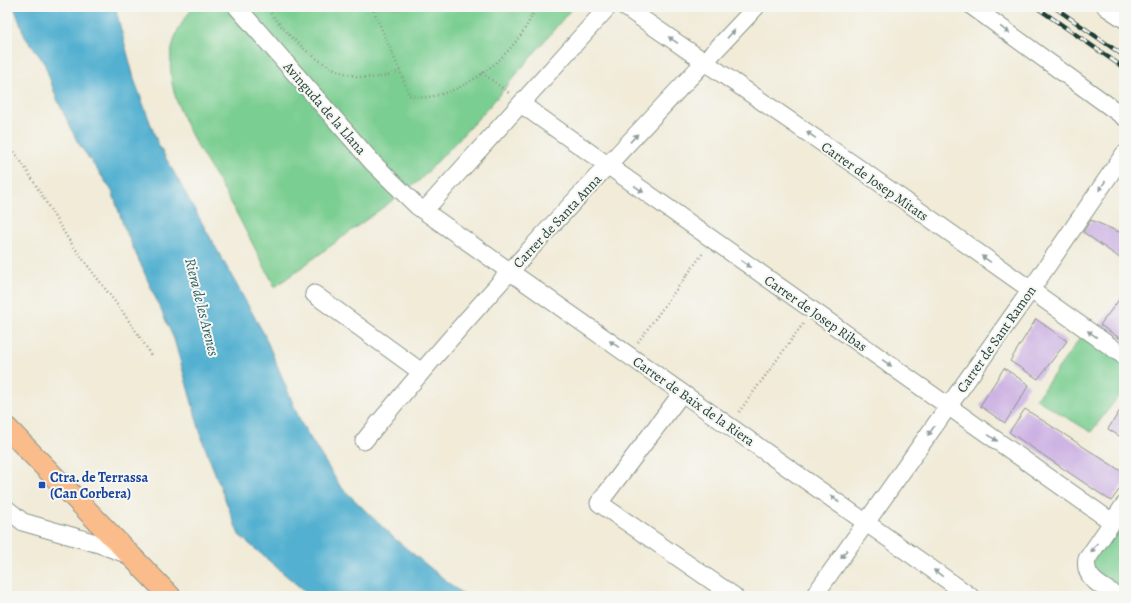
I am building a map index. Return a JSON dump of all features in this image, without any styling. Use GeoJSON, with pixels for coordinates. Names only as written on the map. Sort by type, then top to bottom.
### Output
{"type":"FeatureCollection","features":[{"type":"Feature","properties":{"kind":"main road"},"geometry":{"type":"LineString","coordinates":[[7,428],[170,596]]}},
{"type":"Feature","properties":{"kind":"street","name":"Avinguda de la Llana"},"geometry":{"type":"LineString","coordinates":[[237,7],[373,163],[420,208]]}},
{"type":"Feature","properties":{"kind":"street"},"geometry":{"type":"LineString","coordinates":[[420,208],[521,104],[608,7]]}},
{"type":"Feature","properties":{"kind":"street","name":"Carrer de Josep Mitats"},"geometry":{"type":"LineString","coordinates":[[625,7],[1124,356]]}},
{"type":"Feature","properties":{"kind":"street","name":"Carrer de Santa Anna"},"geometry":{"type":"LineString","coordinates":[[364,441],[420,371],[509,271],[756,7]]}},
{"type":"Feature","properties":{"kind":"street"},"geometry":{"type":"LineString","coordinates":[[973,7],[1124,117]]}},
{"type":"Feature","properties":{"kind":"street"},"geometry":{"type":"LineString","coordinates":[[1106,7],[1124,19]]}},
{"type":"Feature","properties":{"kind":"street","name":"Carrer de Josep Ribas"},"geometry":{"type":"LineString","coordinates":[[521,104],[1112,522]]}},
{"type":"Feature","properties":{"kind":"street","name":"Carrer de Sant Ramon"},"geometry":{"type":"LineString","coordinates":[[814,596],[1030,291],[1124,154]]}},
{"type":"Feature","properties":{"kind":"street","name":"Carrer de Baix de la Riera"},"geometry":{"type":"LineString","coordinates":[[420,208],[970,596]]}},
{"type":"Feature","properties":{"kind":"street"},"geometry":{"type":"LineString","coordinates":[[314,294],[420,371]]}},
{"type":"Feature","properties":{"kind":"street"},"geometry":{"type":"LineString","coordinates":[[682,393],[599,503],[734,596]]}},
{"type":"Feature","properties":{"kind":"street"},"geometry":{"type":"LineString","coordinates":[[1118,596],[1092,579],[1086,566],[1087,559],[1124,505]]}},
{"type":"Feature","properties":{"kind":"street"},"geometry":{"type":"LineString","coordinates":[[7,509],[23,522],[99,544],[130,555]]}},
{"type":"Feature","properties":{"kind":"path"},"geometry":{"type":"LineString","coordinates":[[266,7],[306,52],[335,70],[360,76],[379,77],[400,71]]}},
{"type":"Feature","properties":{"kind":"path"},"geometry":{"type":"LineString","coordinates":[[372,7],[409,95],[426,97],[444,93],[462,86],[482,73],[508,52],[522,36],[535,7]]}},
{"type":"Feature","properties":{"kind":"path"},"geometry":{"type":"LineString","coordinates":[[482,73],[521,104]]}},
{"type":"Feature","properties":{"kind":"path"},"geometry":{"type":"LineString","coordinates":[[7,142],[29,174],[68,238],[127,316],[152,357]]}},
{"type":"Feature","properties":{"kind":"path"},"geometry":{"type":"LineString","coordinates":[[629,355],[712,240]]}},
{"type":"Feature","properties":{"kind":"path"},"geometry":{"type":"LineString","coordinates":[[729,426],[813,311]]}},
{"type":"Feature","properties":{"kind":"green space"},"geometry":{"type":"Polygon","coordinates":[[[194,7],[573,7],[488,108],[420,180],[275,287],[233,207],[188,128],[178,103],[171,79],[171,54],[178,30],[194,7]]]}},
{"type":"Feature","properties":{"kind":"green space"},"geometry":{"type":"Polygon","coordinates":[[[1086,330],[1124,356],[1124,389],[1091,432],[1036,399],[1086,330]]]}},
{"type":"Feature","properties":{"kind":"green space"},"geometry":{"type":"Polygon","coordinates":[[[1124,505],[1124,596],[1100,585],[1087,559],[1124,505]]]}},
{"type":"Feature","properties":{"kind":"water","name":"Riera de les Arenes"},"geometry":{"type":"Polygon","coordinates":[[[14,7],[115,7],[135,82],[158,144],[264,334],[301,423],[340,486],[396,540],[465,596],[310,596],[239,535],[203,442],[174,339],[124,227],[112,191],[77,141],[56,97],[44,62],[25,37],[14,7]]]}},
{"type":"Feature","properties":{"kind":"building"},"geometry":{"type":"Polygon","coordinates":[[[1091,220],[1124,234],[1124,261],[1083,232],[1091,220]]]}},
{"type":"Feature","properties":{"kind":"building"},"geometry":{"type":"Polygon","coordinates":[[[1124,293],[1124,341],[1100,325],[1124,293]]]}},
{"type":"Feature","properties":{"kind":"building"},"geometry":{"type":"Polygon","coordinates":[[[1036,319],[1067,341],[1038,379],[1010,361],[1036,319]]]}},
{"type":"Feature","properties":{"kind":"building"},"geometry":{"type":"Polygon","coordinates":[[[1004,368],[1029,385],[1005,423],[980,406],[1004,368]]]}},
{"type":"Feature","properties":{"kind":"building"},"geometry":{"type":"Polygon","coordinates":[[[1124,404],[1124,439],[1108,429],[1124,404]]]}},
{"type":"Feature","properties":{"kind":"building"},"geometry":{"type":"Polygon","coordinates":[[[1025,409],[1124,473],[1124,483],[1111,501],[1009,432],[1025,409]]]}},
{"type":"Feature","properties":{"kind":"railway"},"geometry":{"type":"LineString","coordinates":[[1036,7],[1124,68]]}},
{"type":"Feature","properties":{"kind":"railway"},"geometry":{"type":"LineString","coordinates":[[1054,7],[1124,56]]}},
{"type":"Feature","properties":{"kind":"place","name":"Ctra. de Terrassa (Can Corbera)"},"geometry":{"type":"Point","coordinates":[42,485]}}]}
